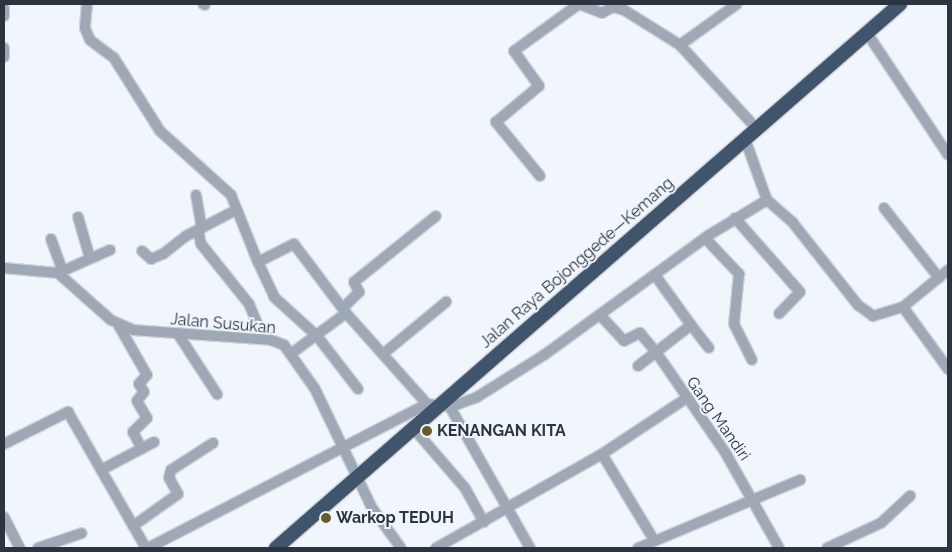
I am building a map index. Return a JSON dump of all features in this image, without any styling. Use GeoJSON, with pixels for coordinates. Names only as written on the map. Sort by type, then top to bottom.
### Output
{"type":"FeatureCollection","features":[{"type":"Feature","properties":{"kind":"highway","name":"Jalan Raya Bojonggede—Kemang"},"geometry":{"type":"LineString","coordinates":[[276,548],[900,4]]}},
{"type":"Feature","properties":{"kind":"street"},"geometry":{"type":"LineString","coordinates":[[87,4],[90,40],[114,58],[160,131],[231,195],[274,297],[317,336],[358,389]]}},
{"type":"Feature","properties":{"kind":"street"},"geometry":{"type":"LineString","coordinates":[[540,176],[496,122],[540,86],[514,52],[580,4],[602,13],[613,6],[680,45],[757,129]]}},
{"type":"Feature","properties":{"kind":"street"},"geometry":{"type":"LineString","coordinates":[[680,45],[737,4]]}},
{"type":"Feature","properties":{"kind":"street"},"geometry":{"type":"LineString","coordinates":[[4,8],[4,16]]}},
{"type":"Feature","properties":{"kind":"street"},"geometry":{"type":"LineString","coordinates":[[867,33],[948,155]]}},
{"type":"Feature","properties":{"kind":"street"},"geometry":{"type":"LineString","coordinates":[[4,48],[4,57]]}},
{"type":"Feature","properties":{"kind":"street"},"geometry":{"type":"LineString","coordinates":[[745,139],[767,200],[793,223],[865,312],[879,316],[903,307],[948,270]]}},
{"type":"Feature","properties":{"kind":"street"},"geometry":{"type":"LineString","coordinates":[[196,195],[201,244],[249,304],[258,325],[271,340]]}},
{"type":"Feature","properties":{"kind":"street"},"geometry":{"type":"LineString","coordinates":[[4,444],[68,412],[147,548],[292,477],[344,445],[439,405],[493,388],[600,315],[705,238],[767,200]]}},
{"type":"Feature","properties":{"kind":"street"},"geometry":{"type":"LineString","coordinates":[[884,208],[939,278]]}},
{"type":"Feature","properties":{"kind":"street"},"geometry":{"type":"LineString","coordinates":[[142,251],[151,259],[200,229],[236,210]]}},
{"type":"Feature","properties":{"kind":"street"},"geometry":{"type":"LineString","coordinates":[[292,353],[317,336],[345,310],[359,292],[354,282],[436,216]]}},
{"type":"Feature","properties":{"kind":"street"},"geometry":{"type":"LineString","coordinates":[[78,217],[90,258]]}},
{"type":"Feature","properties":{"kind":"street"},"geometry":{"type":"LineString","coordinates":[[735,218],[800,292],[779,314]]}},
{"type":"Feature","properties":{"kind":"street"},"geometry":{"type":"LineString","coordinates":[[705,238],[739,274],[734,324],[752,360]]}},
{"type":"Feature","properties":{"kind":"street"},"geometry":{"type":"LineString","coordinates":[[50,239],[60,271],[119,326],[147,376],[138,384],[144,392],[137,401],[147,418],[133,432],[142,449]]}},
{"type":"Feature","properties":{"kind":"street"},"geometry":{"type":"LineString","coordinates":[[258,262],[294,244],[345,310],[383,354],[439,405],[510,508],[530,548]]}},
{"type":"Feature","properties":{"kind":"street"},"geometry":{"type":"LineString","coordinates":[[4,268],[60,271],[110,250]]}},
{"type":"Feature","properties":{"kind":"street"},"geometry":{"type":"LineString","coordinates":[[655,275],[709,348]]}},
{"type":"Feature","properties":{"kind":"street"},"geometry":{"type":"LineString","coordinates":[[383,354],[446,302]]}},
{"type":"Feature","properties":{"kind":"street"},"geometry":{"type":"LineString","coordinates":[[903,307],[948,369]]}},
{"type":"Feature","properties":{"kind":"street","name":"Gang Mandiri"},"geometry":{"type":"LineString","coordinates":[[600,315],[624,341],[640,333],[656,352],[685,399],[755,502],[779,548]]}},
{"type":"Feature","properties":{"kind":"street"},"geometry":{"type":"LineString","coordinates":[[638,366],[691,325]]}},
{"type":"Feature","properties":{"kind":"street","name":"Jalan Susukan"},"geometry":{"type":"LineString","coordinates":[[119,326],[178,334],[271,340],[292,353],[344,445],[372,508],[399,548]]}},
{"type":"Feature","properties":{"kind":"street"},"geometry":{"type":"LineString","coordinates":[[178,334],[217,394]]}},
{"type":"Feature","properties":{"kind":"street"},"geometry":{"type":"LineString","coordinates":[[436,548],[510,508],[602,454],[685,399]]}},
{"type":"Feature","properties":{"kind":"street"},"geometry":{"type":"LineString","coordinates":[[414,428],[469,494],[484,522]]}},
{"type":"Feature","properties":{"kind":"street"},"geometry":{"type":"LineString","coordinates":[[102,470],[154,442]]}},
{"type":"Feature","properties":{"kind":"street"},"geometry":{"type":"LineString","coordinates":[[133,526],[178,494],[169,478],[171,470],[213,444]]}},
{"type":"Feature","properties":{"kind":"street"},"geometry":{"type":"LineString","coordinates":[[602,454],[654,540]]}},
{"type":"Feature","properties":{"kind":"street"},"geometry":{"type":"LineString","coordinates":[[638,548],[654,540],[755,502],[800,480]]}},
{"type":"Feature","properties":{"kind":"street"},"geometry":{"type":"LineString","coordinates":[[827,548],[881,523],[910,496]]}},
{"type":"Feature","properties":{"kind":"street"},"geometry":{"type":"LineString","coordinates":[[4,517],[20,548]]}},
{"type":"Feature","properties":{"kind":"street"},"geometry":{"type":"LineString","coordinates":[[38,548],[82,533]]}},
{"type":"Feature","properties":{"kind":"place","name":"KENANGAN KITA"},"geometry":{"type":"Point","coordinates":[427,431]}},
{"type":"Feature","properties":{"kind":"place","name":"Warkop TEDUH"},"geometry":{"type":"Point","coordinates":[326,518]}}]}
